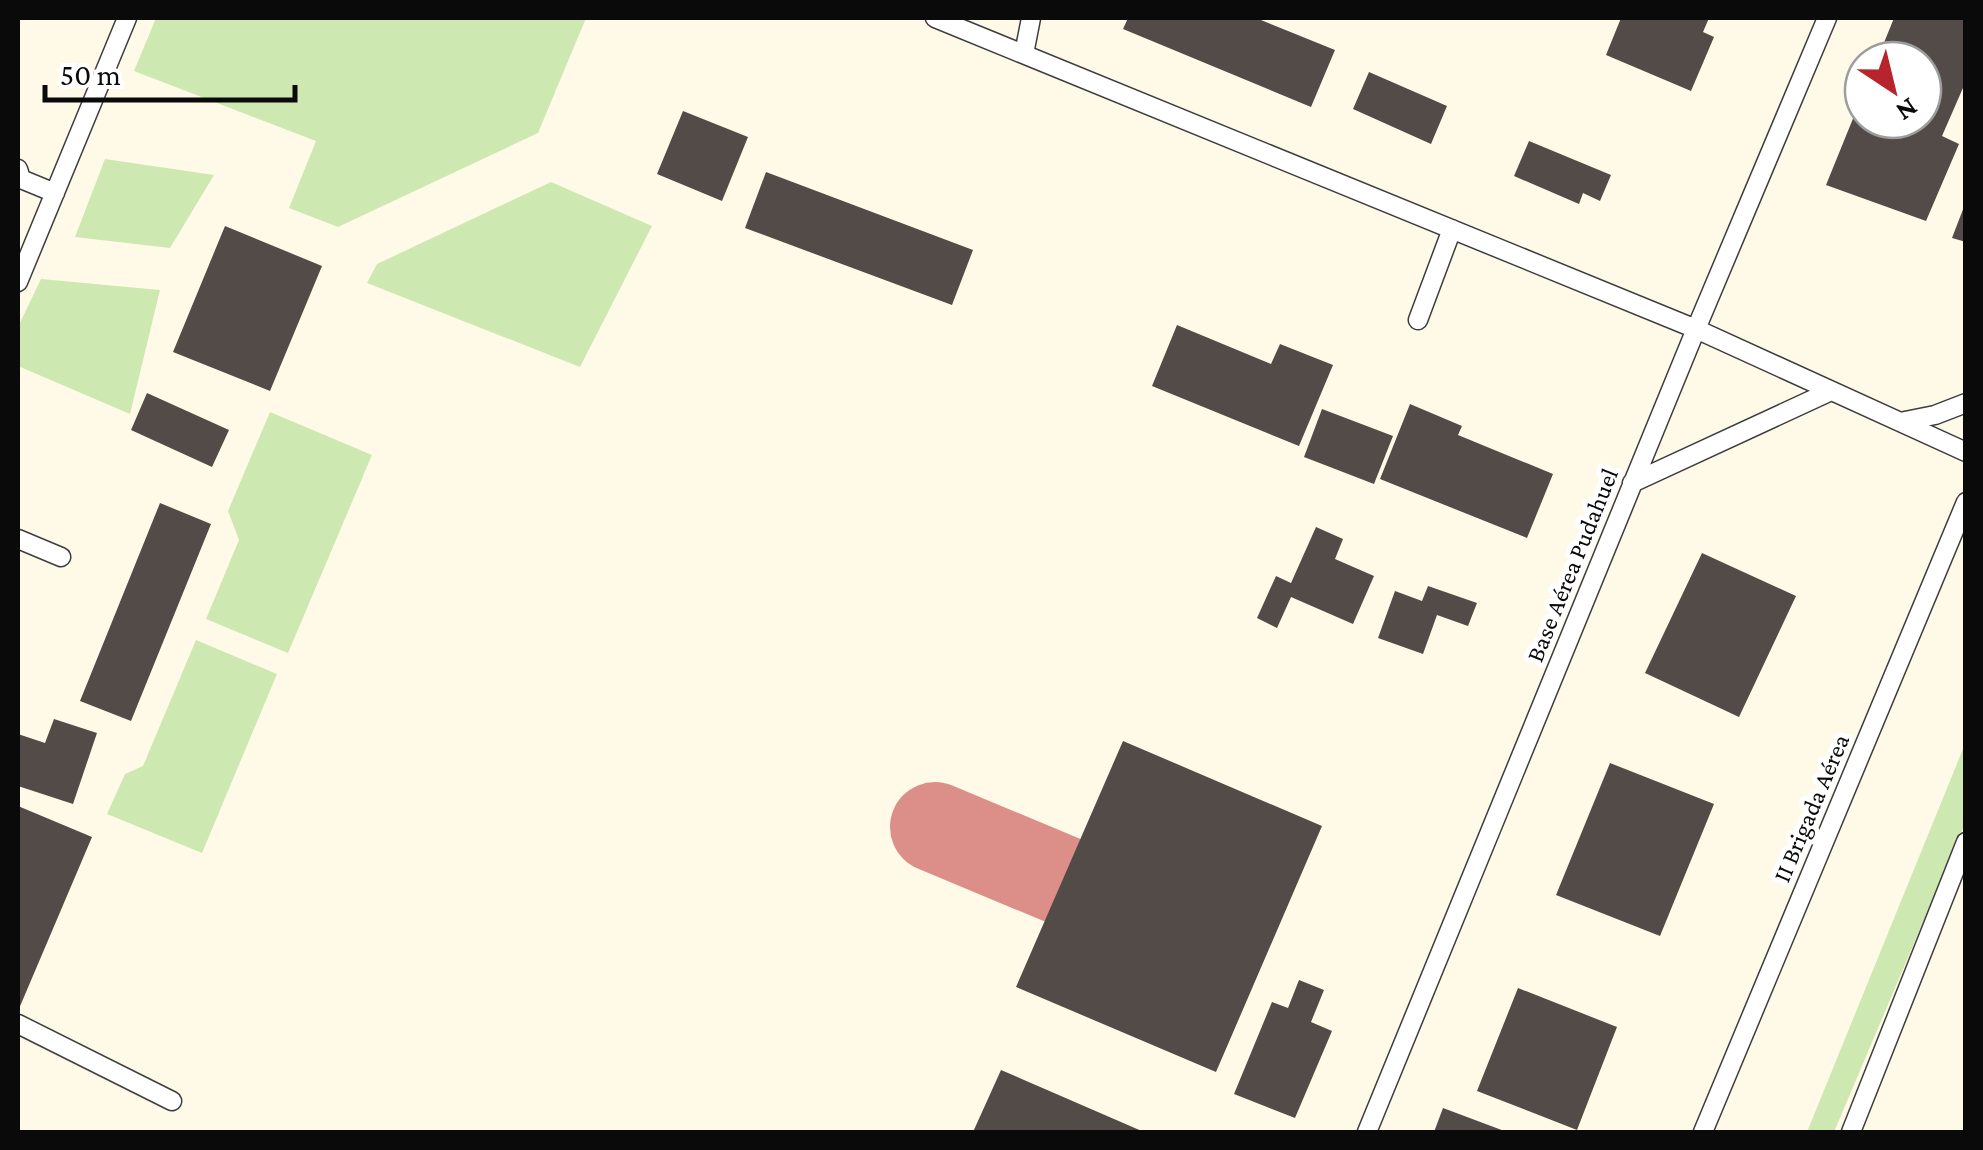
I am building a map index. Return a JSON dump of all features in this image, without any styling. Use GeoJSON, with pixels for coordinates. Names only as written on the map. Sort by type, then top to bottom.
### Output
{"type":"FeatureCollection","features":[{"type":"Feature","properties":{"kind":"lane"},"geometry":{"type":"LineString","coordinates":[[18,282],[127,18]]}},
{"type":"Feature","properties":{"kind":"lane"},"geometry":{"type":"LineString","coordinates":[[936,18],[1696,328],[1966,452]]}},
{"type":"Feature","properties":{"kind":"lane"},"geometry":{"type":"LineString","coordinates":[[1024,54],[1030,18]]}},
{"type":"Feature","properties":{"kind":"lane","name":"Base Aérea Pudahuel"},"geometry":{"type":"LineString","coordinates":[[1366,1132],[1827,18]]}},
{"type":"Feature","properties":{"kind":"lane"},"geometry":{"type":"LineString","coordinates":[[18,168],[21,179],[55,193]]}},
{"type":"Feature","properties":{"kind":"lane"},"geometry":{"type":"LineString","coordinates":[[1418,320],[1452,229]]}},
{"type":"Feature","properties":{"kind":"lane"},"geometry":{"type":"LineString","coordinates":[[1632,484],[1832,390]]}},
{"type":"Feature","properties":{"kind":"lane"},"geometry":{"type":"LineString","coordinates":[[1900,422],[1966,403]]}},
{"type":"Feature","properties":{"kind":"lane","name":"II Brigada Aérea"},"geometry":{"type":"LineString","coordinates":[[1703,1132],[1966,502]]}},
{"type":"Feature","properties":{"kind":"lane"},"geometry":{"type":"LineString","coordinates":[[18,539],[60,557]]}},
{"type":"Feature","properties":{"kind":"lane"},"geometry":{"type":"LineString","coordinates":[[1851,1132],[1966,842]]}},
{"type":"Feature","properties":{"kind":"lane"},"geometry":{"type":"LineString","coordinates":[[18,1024],[172,1100]]}},
{"type":"Feature","properties":{"kind":"green space"},"geometry":{"type":"Polygon","coordinates":[[[156,18],[586,18],[538,133],[338,227],[289,208],[316,141],[134,71],[156,18]]]}},
{"type":"Feature","properties":{"kind":"green space"},"geometry":{"type":"Polygon","coordinates":[[[105,159],[214,175],[170,248],[75,237],[105,159]]]}},
{"type":"Feature","properties":{"kind":"green space"},"geometry":{"type":"Polygon","coordinates":[[[551,182],[652,226],[580,367],[367,283],[377,264],[551,182]]]}},
{"type":"Feature","properties":{"kind":"green space"},"geometry":{"type":"Polygon","coordinates":[[[41,279],[160,290],[130,414],[18,366],[18,327],[41,279]]]}},
{"type":"Feature","properties":{"kind":"green space"},"geometry":{"type":"Polygon","coordinates":[[[270,412],[372,455],[288,653],[206,619],[239,540],[228,511],[270,412]]]}},
{"type":"Feature","properties":{"kind":"green space"},"geometry":{"type":"Polygon","coordinates":[[[196,640],[277,674],[202,853],[107,814],[125,774],[143,766],[196,640]]]}},
{"type":"Feature","properties":{"kind":"green space"},"geometry":{"type":"Polygon","coordinates":[[[1965,744],[1965,823],[1834,1132],[1807,1132],[1965,744]]]}},
{"type":"Feature","properties":{"kind":"building"},"geometry":{"type":"Polygon","coordinates":[[[1128,18],[1256,18],[1335,50],[1311,107],[1123,29],[1128,18]]]}},
{"type":"Feature","properties":{"kind":"building"},"geometry":{"type":"Polygon","coordinates":[[[1621,18],[1709,18],[1703,32],[1714,37],[1691,91],[1606,55],[1621,18]]]}},
{"type":"Feature","properties":{"kind":"building"},"geometry":{"type":"Polygon","coordinates":[[[1894,18],[1966,18],[1966,81],[1943,134],[1943,40],[1885,40],[1894,18]]]}},
{"type":"Feature","properties":{"kind":"building"},"geometry":{"type":"Polygon","coordinates":[[[1369,72],[1447,106],[1431,144],[1353,109],[1369,72]]]}},
{"type":"Feature","properties":{"kind":"building"},"geometry":{"type":"Polygon","coordinates":[[[683,111],[748,137],[722,201],[657,174],[683,111]]]}},
{"type":"Feature","properties":{"kind":"building"},"geometry":{"type":"Polygon","coordinates":[[[1943,136],[1959,144],[1926,221],[1826,185],[1844,140],[1943,140],[1943,136]]]}},
{"type":"Feature","properties":{"kind":"building"},"geometry":{"type":"Polygon","coordinates":[[[1529,141],[1611,175],[1600,201],[1583,193],[1579,204],[1514,176],[1529,141]]]}},
{"type":"Feature","properties":{"kind":"building"},"geometry":{"type":"Polygon","coordinates":[[[766,172],[973,250],[952,305],[745,228],[766,172]]]}},
{"type":"Feature","properties":{"kind":"building"},"geometry":{"type":"Polygon","coordinates":[[[1966,204],[1966,242],[1952,238],[1966,204]]]}},
{"type":"Feature","properties":{"kind":"building"},"geometry":{"type":"Polygon","coordinates":[[[225,226],[322,266],[270,391],[173,352],[225,226]]]}},
{"type":"Feature","properties":{"kind":"building"},"geometry":{"type":"Polygon","coordinates":[[[1177,325],[1271,364],[1280,344],[1333,365],[1299,446],[1152,386],[1177,325]]]}},
{"type":"Feature","properties":{"kind":"building"},"geometry":{"type":"Polygon","coordinates":[[[147,393],[229,430],[212,467],[131,430],[147,393]]]}},
{"type":"Feature","properties":{"kind":"building"},"geometry":{"type":"Polygon","coordinates":[[[1410,404],[1462,426],[1458,435],[1553,474],[1527,538],[1380,479],[1410,404]]]}},
{"type":"Feature","properties":{"kind":"building"},"geometry":{"type":"Polygon","coordinates":[[[1322,409],[1393,436],[1374,484],[1304,457],[1322,409]]]}},
{"type":"Feature","properties":{"kind":"building"},"geometry":{"type":"Polygon","coordinates":[[[160,503],[211,524],[131,721],[80,701],[160,503]]]}},
{"type":"Feature","properties":{"kind":"building"},"geometry":{"type":"Polygon","coordinates":[[[1316,527],[1343,539],[1335,559],[1374,576],[1353,624],[1291,597],[1277,628],[1257,618],[1276,576],[1291,583],[1316,527]]]}},
{"type":"Feature","properties":{"kind":"building"},"geometry":{"type":"Polygon","coordinates":[[[1702,553],[1796,596],[1739,717],[1645,673],[1702,553]]]}},
{"type":"Feature","properties":{"kind":"building"},"geometry":{"type":"Polygon","coordinates":[[[1428,586],[1477,603],[1468,626],[1437,615],[1423,654],[1378,638],[1395,591],[1422,601],[1428,586]]]}},
{"type":"Feature","properties":{"kind":"building"},"geometry":{"type":"Polygon","coordinates":[[[54,719],[97,733],[73,804],[18,786],[18,734],[45,743],[54,719]]]}},
{"type":"Feature","properties":{"kind":"building"},"geometry":{"type":"Polygon","coordinates":[[[1123,741],[1322,826],[1216,1072],[1016,987],[1123,741]]]}},
{"type":"Feature","properties":{"kind":"building"},"geometry":{"type":"Polygon","coordinates":[[[1610,763],[1714,804],[1660,936],[1556,895],[1610,763]]]}},
{"type":"Feature","properties":{"kind":"building"},"geometry":{"type":"Polygon","coordinates":[[[18,806],[92,837],[18,1011],[18,806]]]}},
{"type":"Feature","properties":{"kind":"building"},"geometry":{"type":"Polygon","coordinates":[[[1299,980],[1324,990],[1311,1022],[1332,1031],[1295,1118],[1234,1094],[1272,1002],[1288,1008],[1299,980]]]}},
{"type":"Feature","properties":{"kind":"building"},"geometry":{"type":"Polygon","coordinates":[[[1518,988],[1617,1027],[1577,1130],[1477,1091],[1518,988]]]}},
{"type":"Feature","properties":{"kind":"building"},"geometry":{"type":"Polygon","coordinates":[[[1001,1070],[1144,1132],[973,1132],[1001,1070]]]}},
{"type":"Feature","properties":{"kind":"building"},"geometry":{"type":"Polygon","coordinates":[[[1443,1108],[1507,1132],[1434,1132],[1443,1108]]]}},
{"type":"Feature","properties":{"kind":"taxiway"},"geometry":{"type":"LineString","coordinates":[[935,827],[1062,880]]}}]}
